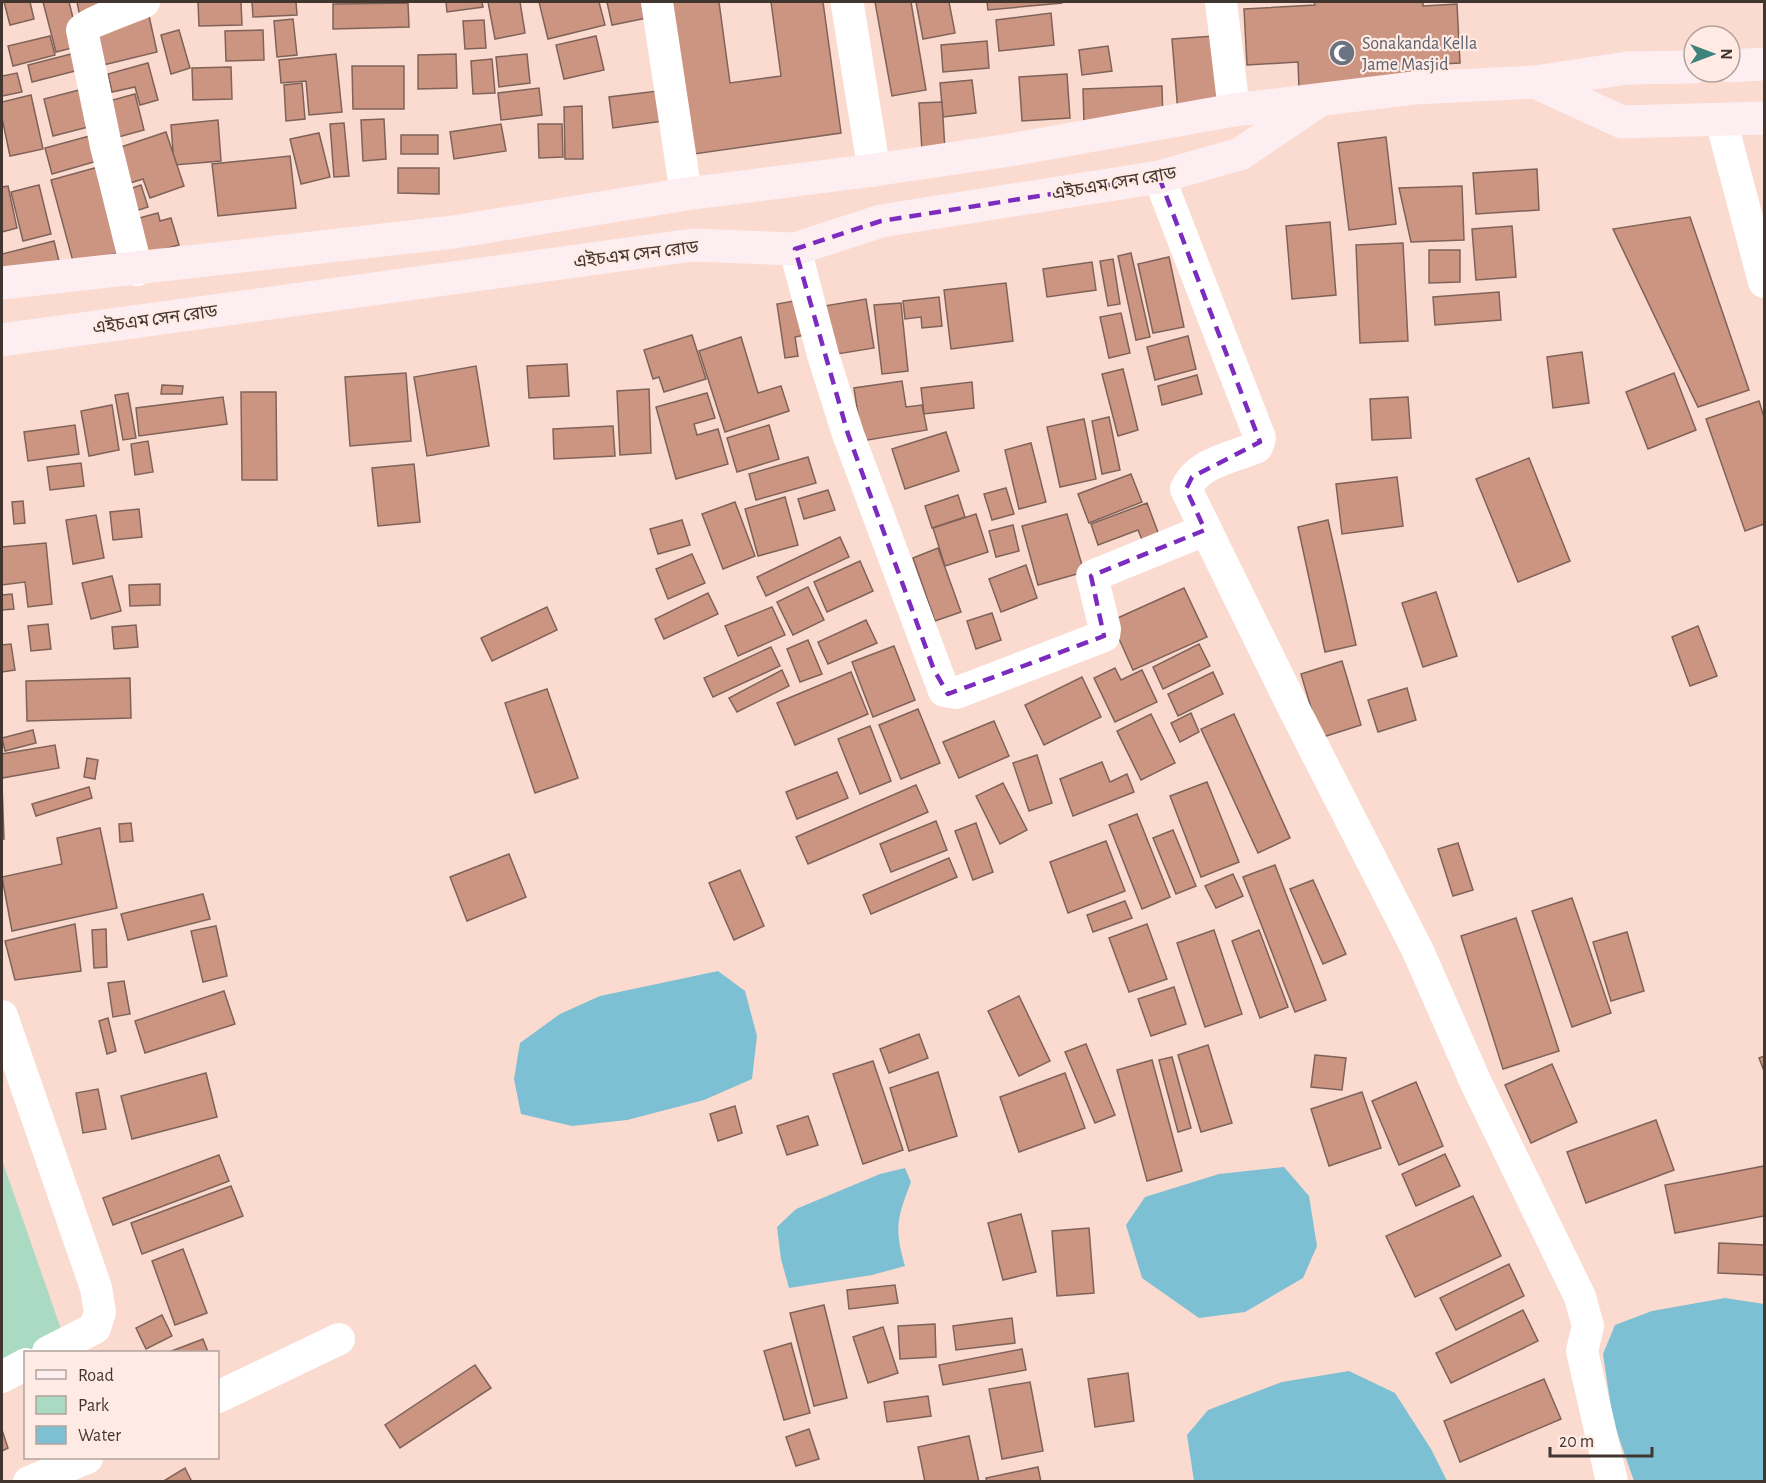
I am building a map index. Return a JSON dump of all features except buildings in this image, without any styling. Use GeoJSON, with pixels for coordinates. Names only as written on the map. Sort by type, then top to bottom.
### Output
{"type":"FeatureCollection","features":[{"type":"Feature","properties":{"kind":"main road"},"geometry":{"type":"LineString","coordinates":[[1742,65],[1764,64]]}},
{"type":"Feature","properties":{"kind":"main road","name":"এইচএম সেন রোড"},"geometry":{"type":"LineString","coordinates":[[2,283],[137,270],[454,232],[686,194],[874,171],[1147,127],[1234,110],[1414,88],[1535,82],[1627,68],[1682,67]]}},
{"type":"Feature","properties":{"kind":"main road","name":"এইচএম সেন রোড"},"geometry":{"type":"LineString","coordinates":[[1535,82],[1622,122],[1764,118]]}},
{"type":"Feature","properties":{"kind":"main road","name":"এইচএম সেন রোড"},"geometry":{"type":"LineString","coordinates":[[2,340],[693,245],[795,249],[881,221],[1159,177],[1239,154],[1321,100]]}},
{"type":"Feature","properties":{"kind":"street"},"geometry":{"type":"LineString","coordinates":[[137,270],[106,146],[82,30],[88,24],[116,15],[144,2]]}},
{"type":"Feature","properties":{"kind":"street"},"geometry":{"type":"LineString","coordinates":[[657,2],[686,194]]}},
{"type":"Feature","properties":{"kind":"street"},"geometry":{"type":"LineString","coordinates":[[847,2],[874,171]]}},
{"type":"Feature","properties":{"kind":"street"},"geometry":{"type":"LineString","coordinates":[[1221,2],[1234,110]]}},
{"type":"Feature","properties":{"kind":"street"},"geometry":{"type":"LineString","coordinates":[[1721,120],[1764,282]]}},
{"type":"Feature","properties":{"kind":"street"},"geometry":{"type":"LineString","coordinates":[[1159,177],[1260,438],[1257,447],[1226,458],[1192,477],[1186,489],[1418,951],[1476,1083],[1580,1297],[1588,1326],[1582,1351],[1612,1482]]}},
{"type":"Feature","properties":{"kind":"street"},"geometry":{"type":"LineString","coordinates":[[795,249],[823,356],[848,434],[944,691],[956,693],[1104,636],[1105,628],[1092,576],[1205,530]]}},
{"type":"Feature","properties":{"kind":"street"},"geometry":{"type":"LineString","coordinates":[[2,1016],[96,1288],[100,1312],[95,1328],[52,1351]]}},
{"type":"Feature","properties":{"kind":"street"},"geometry":{"type":"LineString","coordinates":[[219,1397],[339,1339]]}},
{"type":"Feature","properties":{"kind":"street"},"geometry":{"type":"LineString","coordinates":[[2,1377],[24,1365]]}},
{"type":"Feature","properties":{"kind":"street"},"geometry":{"type":"LineString","coordinates":[[29,1482],[85,1459]]}},
{"type":"Feature","properties":{"kind":"highlighted area"},"geometry":{"type":"Polygon","coordinates":[[[1159,177],[1260,442],[1192,477],[1186,489],[1205,530],[1091,576],[1104,636],[948,694],[934,670],[848,434],[795,249],[881,221],[1159,177]]]}},
{"type":"Feature","properties":{"kind":"green space"},"geometry":{"type":"Polygon","coordinates":[[[2,1160],[68,1349],[64,1351],[24,1351],[24,1373],[2,1385],[2,1160]]]}},
{"type":"Feature","properties":{"kind":"water"},"geometry":{"type":"Polygon","coordinates":[[[718,971],[745,991],[757,1036],[752,1079],[704,1100],[627,1120],[572,1126],[521,1114],[514,1079],[520,1043],[560,1014],[600,996],[718,971]]]}},
{"type":"Feature","properties":{"kind":"water"},"geometry":{"type":"Polygon","coordinates":[[[1284,1167],[1309,1196],[1317,1246],[1303,1278],[1245,1312],[1199,1318],[1142,1278],[1126,1225],[1145,1197],[1219,1174],[1284,1167]]]}},
{"type":"Feature","properties":{"kind":"water"},"geometry":{"type":"Polygon","coordinates":[[[905,1168],[911,1182],[900,1214],[898,1232],[905,1266],[872,1275],[789,1288],[781,1259],[777,1227],[796,1209],[880,1174],[905,1168]]]}},
{"type":"Feature","properties":{"kind":"water"},"geometry":{"type":"Polygon","coordinates":[[[1725,1298],[1764,1304],[1764,1481],[1634,1481],[1613,1421],[1603,1354],[1615,1325],[1652,1311],[1725,1298]]]}},
{"type":"Feature","properties":{"kind":"water"},"geometry":{"type":"Polygon","coordinates":[[[1349,1371],[1395,1393],[1431,1449],[1447,1481],[1194,1481],[1187,1435],[1208,1410],[1282,1382],[1349,1371]]]}},
{"type":"Feature","properties":{"kind":"place","name":"Sonakanda Kella Jame Masjid"},"geometry":{"type":"Point","coordinates":[1342,53]}}]}
